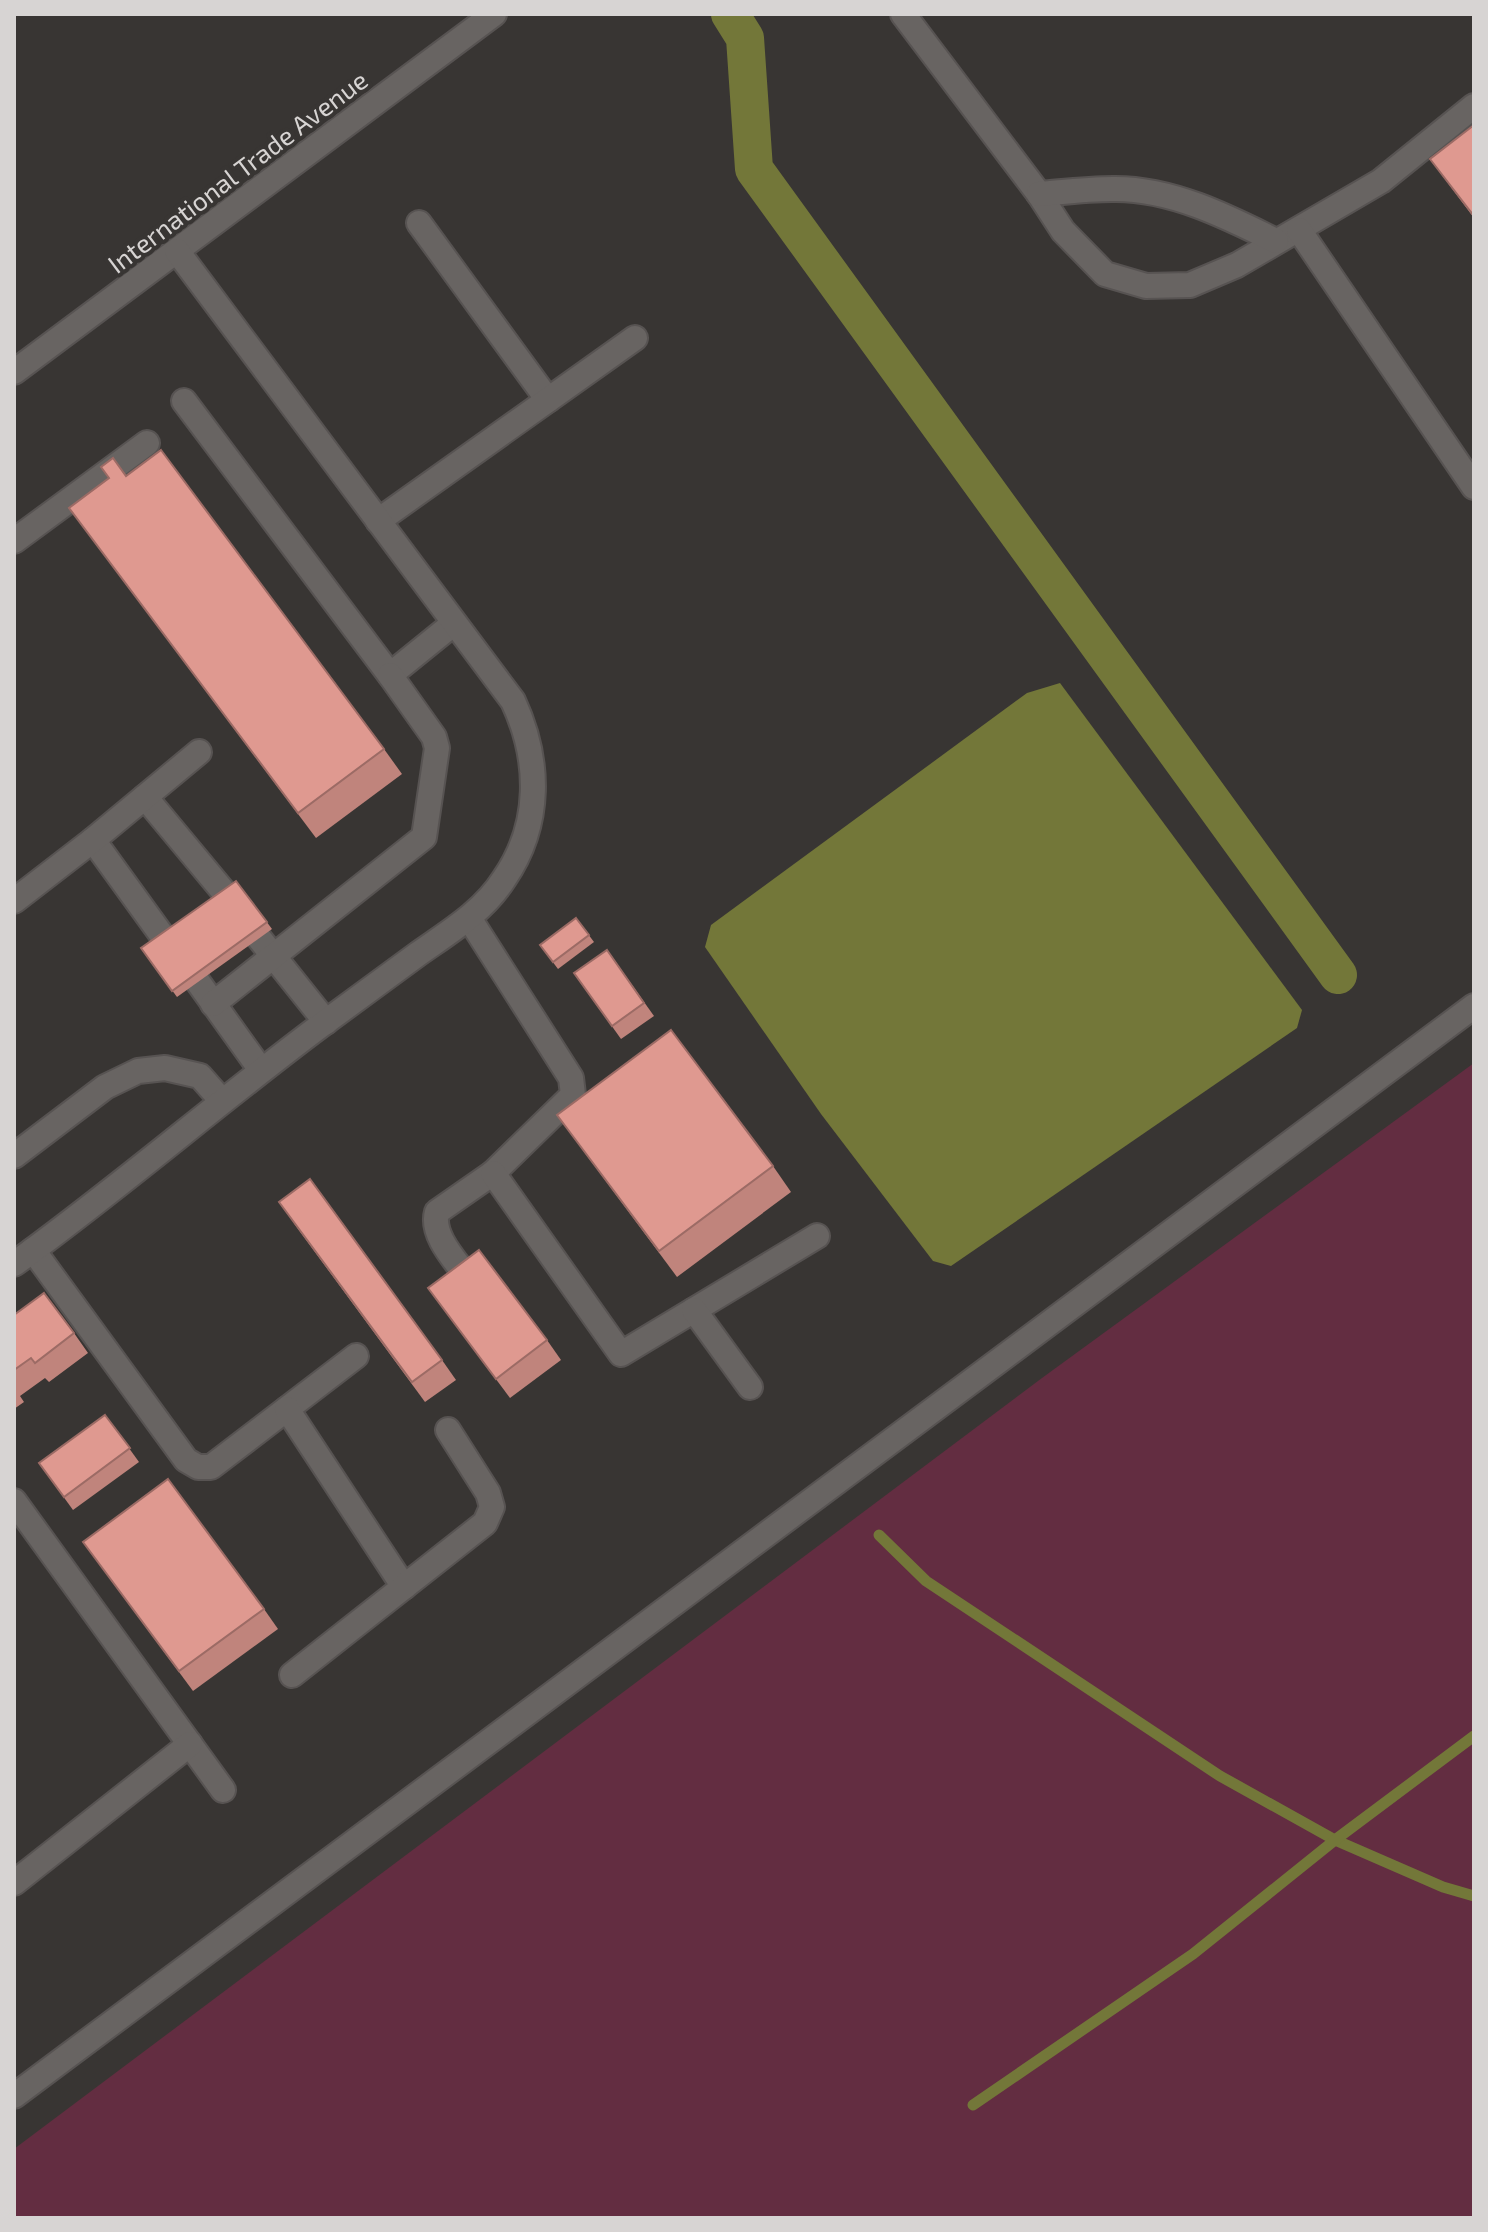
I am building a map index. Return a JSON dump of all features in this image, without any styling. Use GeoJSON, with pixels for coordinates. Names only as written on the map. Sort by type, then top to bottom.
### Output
{"type":"FeatureCollection","features":[{"type":"Feature","properties":{"kind":"street","name":"International Trade Avenue"},"geometry":{"type":"LineString","coordinates":[[14,372],[494,14]]}},
{"type":"Feature","properties":{"kind":"street"},"geometry":{"type":"LineString","coordinates":[[903,14],[1039,194],[1063,231],[1105,274],[1146,286],[1190,285],[1237,265],[1381,181],[1474,106]]}},
{"type":"Feature","properties":{"kind":"street"},"geometry":{"type":"LineString","coordinates":[[1039,194],[1115,188],[1174,198],[1233,219],[1276,241]]}},
{"type":"Feature","properties":{"kind":"street"},"geometry":{"type":"LineString","coordinates":[[419,223],[548,400]]}},
{"type":"Feature","properties":{"kind":"street"},"geometry":{"type":"LineString","coordinates":[[1299,230],[1474,487]]}},
{"type":"Feature","properties":{"kind":"street"},"geometry":{"type":"LineString","coordinates":[[177,251],[513,701],[526,728],[534,795],[524,842],[505,878],[469,918],[261,1070],[23,1257],[186,1460],[198,1467],[211,1467],[356,1356]]}},
{"type":"Feature","properties":{"kind":"street"},"geometry":{"type":"LineString","coordinates":[[378,521],[635,338]]}},
{"type":"Feature","properties":{"kind":"street"},"geometry":{"type":"LineString","coordinates":[[184,401],[390,675],[434,737],[437,748],[424,837],[265,947],[213,1004]]}},
{"type":"Feature","properties":{"kind":"street"},"geometry":{"type":"LineString","coordinates":[[14,541],[147,443]]}},
{"type":"Feature","properties":{"kind":"street"},"geometry":{"type":"LineString","coordinates":[[390,675],[453,624]]}},
{"type":"Feature","properties":{"kind":"street"},"geometry":{"type":"LineString","coordinates":[[14,901],[199,752]]}},
{"type":"Feature","properties":{"kind":"street"},"geometry":{"type":"LineString","coordinates":[[145,797],[228,897]]}},
{"type":"Feature","properties":{"kind":"street"},"geometry":{"type":"LineString","coordinates":[[93,840],[166,941]]}},
{"type":"Feature","properties":{"kind":"street"},"geometry":{"type":"LineString","coordinates":[[469,918],[571,1078],[574,1089],[573,1095],[493,1173],[437,1212],[434,1222],[438,1233],[471,1282]]}},
{"type":"Feature","properties":{"kind":"street"},"geometry":{"type":"LineString","coordinates":[[265,947],[326,1022]]}},
{"type":"Feature","properties":{"kind":"street"},"geometry":{"type":"LineString","coordinates":[[198,982],[261,1070]]}},
{"type":"Feature","properties":{"kind":"street"},"geometry":{"type":"LineString","coordinates":[[14,2096],[1474,1006]]}},
{"type":"Feature","properties":{"kind":"street"},"geometry":{"type":"LineString","coordinates":[[14,1156],[105,1087],[138,1071],[165,1068],[200,1076],[222,1101]]}},
{"type":"Feature","properties":{"kind":"street"},"geometry":{"type":"LineString","coordinates":[[493,1173],[621,1354],[817,1236]]}},
{"type":"Feature","properties":{"kind":"street"},"geometry":{"type":"LineString","coordinates":[[694,1310],[750,1387]]}},
{"type":"Feature","properties":{"kind":"street"},"geometry":{"type":"LineString","coordinates":[[287,1409],[404,1587]]}},
{"type":"Feature","properties":{"kind":"street"},"geometry":{"type":"LineString","coordinates":[[292,1675],[485,1523],[492,1507],[488,1493],[448,1430]]}},
{"type":"Feature","properties":{"kind":"street"},"geometry":{"type":"LineString","coordinates":[[14,1501],[223,1790]]}},
{"type":"Feature","properties":{"kind":"street"},"geometry":{"type":"LineString","coordinates":[[14,1883],[190,1744]]}},
{"type":"Feature","properties":{"kind":"shaded area"},"geometry":{"type":"Polygon","coordinates":[[[1060,683],[1302,1010],[1297,1028],[951,1266],[933,1261],[821,1114],[705,947],[711,925],[1027,693],[1060,683]]]}},
{"type":"Feature","properties":{"kind":"shaded area"},"geometry":{"type":"Polygon","coordinates":[[[1474,1063],[1474,2218],[14,2218],[14,2149],[1042,1378],[1474,1063]]]}},
{"type":"Feature","properties":{"kind":"building"},"geometry":{"type":"Polygon","coordinates":[[[1474,125],[1474,216],[1430,159],[1474,125]]]}},
{"type":"Feature","properties":{"kind":"building"},"geometry":{"type":"Polygon","coordinates":[[[161,450],[384,749],[298,813],[69,508],[109,478],[101,467],[113,458],[126,476],[161,450]]]}},
{"type":"Feature","properties":{"kind":"building"},"geometry":{"type":"Polygon","coordinates":[[[236,881],[267,922],[172,991],[141,948],[236,881]]]}},
{"type":"Feature","properties":{"kind":"building"},"geometry":{"type":"Polygon","coordinates":[[[576,918],[589,935],[553,962],[540,945],[576,918]]]}},
{"type":"Feature","properties":{"kind":"building"},"geometry":{"type":"Polygon","coordinates":[[[607,950],[644,1003],[612,1026],[574,973],[607,950]]]}},
{"type":"Feature","properties":{"kind":"building"},"geometry":{"type":"Polygon","coordinates":[[[671,1030],[773,1166],[659,1251],[557,1115],[671,1030]]]}},
{"type":"Feature","properties":{"kind":"building"},"geometry":{"type":"Polygon","coordinates":[[[310,1179],[442,1360],[412,1382],[279,1202],[310,1179]]]}},
{"type":"Feature","properties":{"kind":"building"},"geometry":{"type":"Polygon","coordinates":[[[479,1250],[547,1340],[496,1379],[428,1288],[479,1250]]]}},
{"type":"Feature","properties":{"kind":"building"},"geometry":{"type":"Polygon","coordinates":[[[44,1293],[74,1333],[35,1363],[31,1358],[14,1370],[14,1315],[44,1293]]]}},
{"type":"Feature","properties":{"kind":"building"},"geometry":{"type":"Polygon","coordinates":[[[105,1415],[130,1448],[64,1497],[39,1463],[105,1415]]]}},
{"type":"Feature","properties":{"kind":"building"},"geometry":{"type":"Polygon","coordinates":[[[168,1479],[264,1609],[179,1671],[83,1542],[168,1479]]]}},
{"type":"Feature","properties":{"kind":"waterway"},"geometry":{"type":"LineString","coordinates":[[730,14],[745,38],[754,169],[1338,975]]}},
{"type":"Feature","properties":{"kind":"waterway"},"geometry":{"type":"LineString","coordinates":[[879,1535],[926,1581],[1220,1776],[1335,1840],[1443,1887],[1474,1896]]}},
{"type":"Feature","properties":{"kind":"waterway"},"geometry":{"type":"LineString","coordinates":[[973,2105],[1193,1954],[1335,1840],[1474,1736]]}}]}
